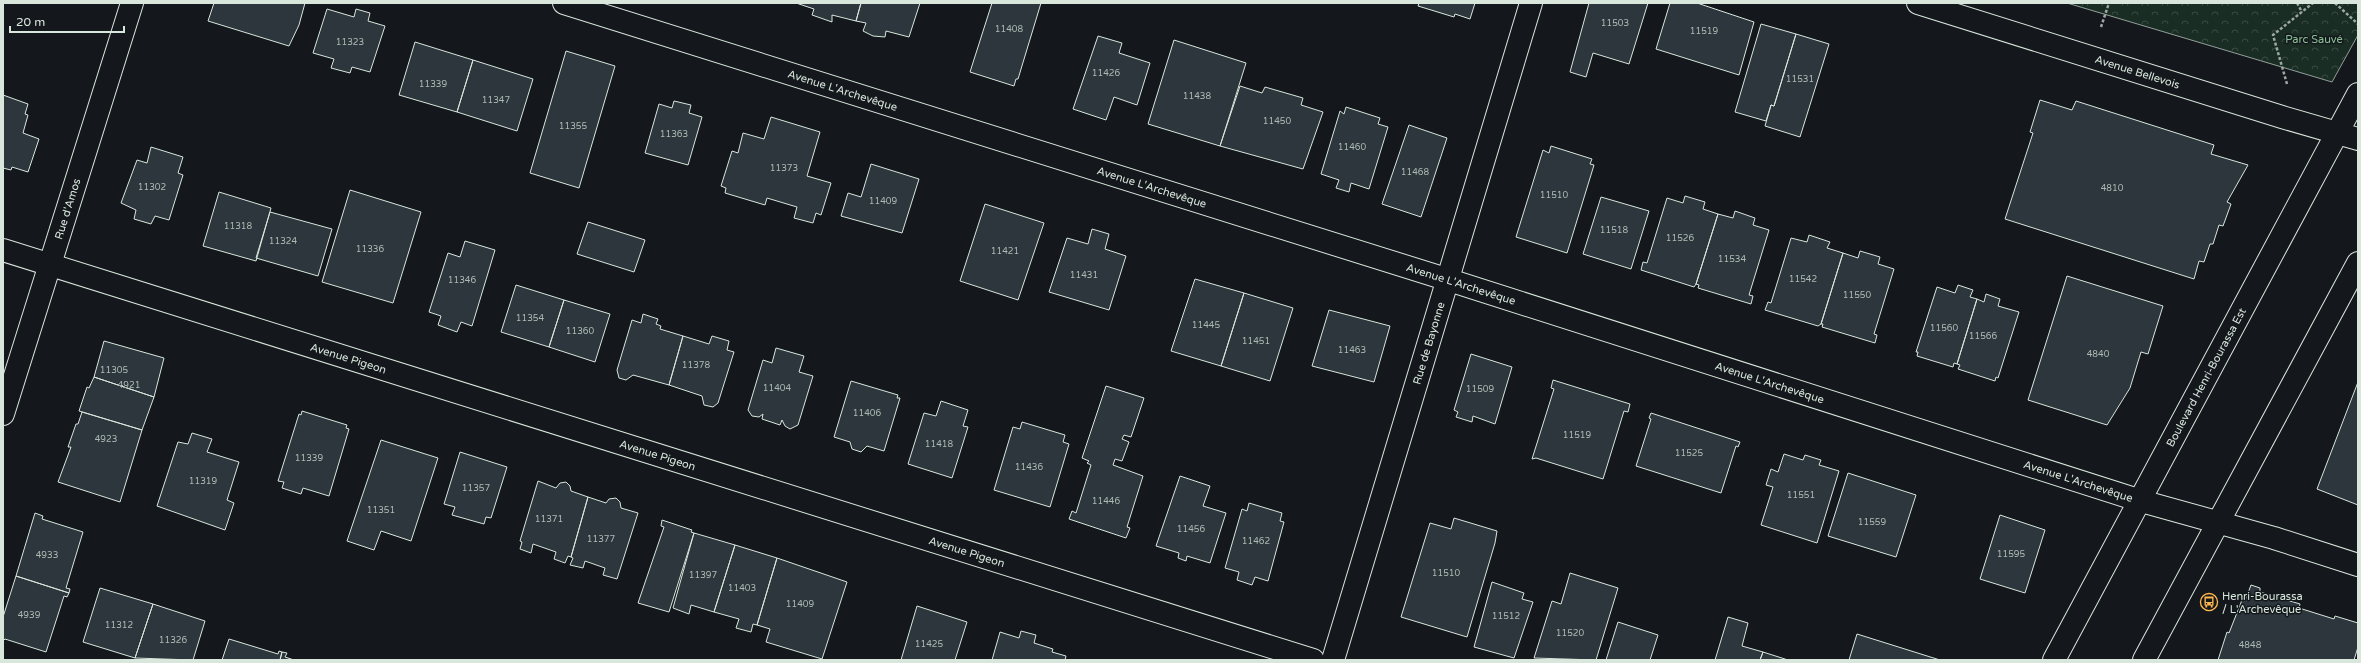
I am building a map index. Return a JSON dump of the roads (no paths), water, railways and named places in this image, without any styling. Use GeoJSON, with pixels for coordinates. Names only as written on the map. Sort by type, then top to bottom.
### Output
{"type":"FeatureCollection","features":[{"type":"Feature","properties":{"kind":"street","name":"Rue d'Amos"},"geometry":{"type":"LineString","coordinates":[[3,414],[132,3]]}},
{"type":"Feature","properties":{"kind":"street","name":"Avenue L'Archevêque"},"geometry":{"type":"LineString","coordinates":[[564,3],[1449,280],[2141,501],[2217,521],[2358,565]]}},
{"type":"Feature","properties":{"kind":"street","name":"Rue de Bayonne"},"geometry":{"type":"LineString","coordinates":[[1332,660],[1449,280],[1531,3]]}},
{"type":"Feature","properties":{"kind":"street","name":"Avenue Bellevois"},"geometry":{"type":"LineString","coordinates":[[1918,3],[2298,121],[2358,138]]}},
{"type":"Feature","properties":{"kind":"street","name":"Boulevard Henri-Bourassa Est"},"geometry":{"type":"LineString","coordinates":[[2054,660],[2141,501],[2358,94]]}},
{"type":"Feature","properties":{"kind":"street","name":"Avenue Pigeon"},"geometry":{"type":"LineString","coordinates":[[3,250],[1313,660]]}},
{"type":"Feature","properties":{"kind":"street"},"geometry":{"type":"LineString","coordinates":[[2144,660],[2217,521],[2358,263]]}},
{"type":"Feature","properties":{"kind":"place","name":"Henri-Bourassa / L'Archevêque"},"geometry":{"type":"Point","coordinates":[2209,602]}},
{"type":"Feature","properties":{"kind":"park label","name":"Parc Sauvé"},"geometry":{"type":"Point","coordinates":[2314,39]}}]}
